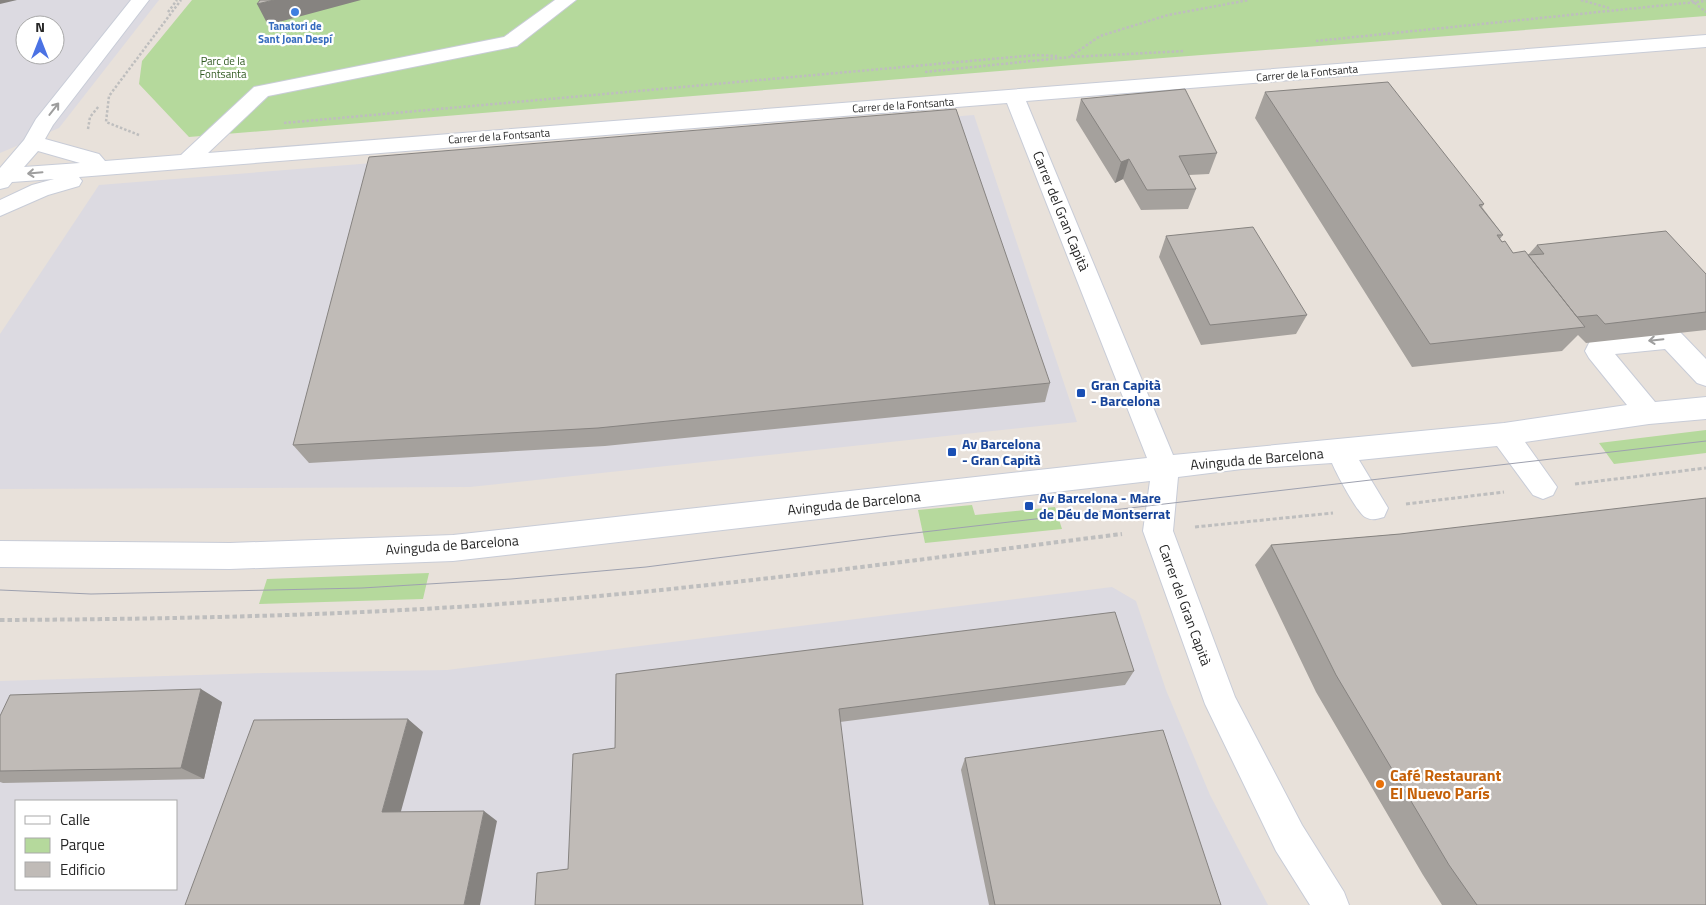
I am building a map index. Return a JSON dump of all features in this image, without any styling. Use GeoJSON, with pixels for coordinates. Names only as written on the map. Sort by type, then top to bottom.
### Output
{"type":"FeatureCollection","features":[{"type":"Feature","properties":{"kind":"street"},"geometry":{"type":"LineString","coordinates":[[1,178],[33,143],[43,123],[140,0]]}},
{"type":"Feature","properties":{"kind":"street"},"geometry":{"type":"LineString","coordinates":[[186,161],[261,91],[510,42],[567,0]]}},
{"type":"Feature","properties":{"kind":"street","name":"Carrer de la Fontsanta"},"geometry":{"type":"LineString","coordinates":[[1,178],[186,161],[1706,41]]}},
{"type":"Feature","properties":{"kind":"street","name":"Carrer del Gran Capità"},"geometry":{"type":"LineString","coordinates":[[1014,96],[1165,468],[1158,531],[1222,704],[1289,838],[1331,905]]}},
{"type":"Feature","properties":{"kind":"street"},"geometry":{"type":"LineString","coordinates":[[33,143],[68,151],[91,159],[100,168]]}},
{"type":"Feature","properties":{"kind":"street","name":"Carrer de la Fontsanta"},"geometry":{"type":"LineString","coordinates":[[0,209],[40,190],[79,178],[100,168]]}},
{"type":"Feature","properties":{"kind":"street"},"geometry":{"type":"LineString","coordinates":[[1649,413],[1598,351],[1600,346],[1671,339],[1706,376]]}},
{"type":"Feature","properties":{"kind":"street","name":"Avinguda de Barcelona"},"geometry":{"type":"LineString","coordinates":[[0,554],[230,556],[453,548],[1242,458],[1341,451],[1504,434],[1649,413],[1706,408]]}},
{"type":"Feature","properties":{"kind":"street"},"geometry":{"type":"LineString","coordinates":[[1504,434],[1543,487]]}},
{"type":"Feature","properties":{"kind":"street"},"geometry":{"type":"LineString","coordinates":[[1341,451],[1349,470],[1374,508]]}},
{"type":"Feature","properties":{"kind":"path"},"geometry":{"type":"LineString","coordinates":[[142,136],[106,122],[109,96],[181,0]]}},
{"type":"Feature","properties":{"kind":"path"},"geometry":{"type":"LineString","coordinates":[[280,125],[288,121],[1016,57],[1070,57],[1100,36],[1168,15],[1249,0]]}},
{"type":"Feature","properties":{"kind":"path"},"geometry":{"type":"LineString","coordinates":[[1581,0],[1613,9]]}},
{"type":"Feature","properties":{"kind":"path"},"geometry":{"type":"LineString","coordinates":[[1693,1],[1706,12]]}},
{"type":"Feature","properties":{"kind":"path"},"geometry":{"type":"LineString","coordinates":[[1308,42],[1613,9],[1706,1]]}},
{"type":"Feature","properties":{"kind":"path"},"geometry":{"type":"LineString","coordinates":[[916,73],[1070,57],[1189,51]]}},
{"type":"Feature","properties":{"kind":"path"},"geometry":{"type":"LineString","coordinates":[[0,620],[137,620],[392,612],[645,592],[1706,468]]}},
{"type":"Feature","properties":{"kind":"shaded area"},"geometry":{"type":"Polygon","coordinates":[[[0,0],[159,0],[59,128],[0,153],[0,0]]]}},
{"type":"Feature","properties":{"kind":"shaded area"},"geometry":{"type":"Polygon","coordinates":[[[974,115],[1077,422],[470,487],[0,489],[0,334],[99,185],[974,115]]]}},
{"type":"Feature","properties":{"kind":"shaded area"},"geometry":{"type":"Polygon","coordinates":[[[1112,587],[1136,601],[1166,690],[1210,795],[1268,905],[0,905],[0,681],[447,670],[1112,587]]]}},
{"type":"Feature","properties":{"kind":"green space","name":"Parc de la Fontsanta"},"geometry":{"type":"Polygon","coordinates":[[[192,0],[1706,0],[1706,16],[189,137],[139,84],[142,61],[192,0]]]}},
{"type":"Feature","properties":{"kind":"green space"},"geometry":{"type":"Polygon","coordinates":[[[1706,430],[1706,453],[1614,464],[1599,443],[1706,430]]]}},
{"type":"Feature","properties":{"kind":"green space"},"geometry":{"type":"Polygon","coordinates":[[[972,505],[975,515],[1055,507],[1062,529],[925,543],[918,510],[972,505]]]}},
{"type":"Feature","properties":{"kind":"green space"},"geometry":{"type":"Polygon","coordinates":[[[429,573],[423,599],[259,604],[267,579],[429,573]]]}},
{"type":"Feature","properties":{"kind":"building"},"geometry":{"type":"Polygon","coordinates":[[[260,0],[274,0],[257,4],[260,0]]]}},
{"type":"Feature","properties":{"kind":"building"},"geometry":{"type":"Polygon","coordinates":[[[1388,82],[1484,204],[1479,205],[1503,235],[1497,235],[1502,242],[1505,241],[1513,253],[1525,251],[1585,327],[1430,344],[1265,92],[1388,82]]]}},
{"type":"Feature","properties":{"kind":"building"},"geometry":{"type":"Polygon","coordinates":[[[1185,89],[1217,153],[1179,156],[1196,189],[1147,190],[1129,159],[1121,162],[1081,99],[1185,89]]]}},
{"type":"Feature","properties":{"kind":"building"},"geometry":{"type":"Polygon","coordinates":[[[956,109],[1050,383],[598,428],[293,445],[369,157],[956,109]]]}},
{"type":"Feature","properties":{"kind":"building"},"geometry":{"type":"Polygon","coordinates":[[[1253,227],[1307,315],[1210,325],[1166,236],[1253,227]]]}},
{"type":"Feature","properties":{"kind":"building"},"geometry":{"type":"Polygon","coordinates":[[[1666,231],[1706,274],[1706,312],[1605,324],[1597,315],[1577,317],[1528,255],[1544,254],[1537,245],[1666,231]]]}},
{"type":"Feature","properties":{"kind":"building"},"geometry":{"type":"Polygon","coordinates":[[[1706,498],[1706,905],[1477,905],[1449,865],[1336,675],[1271,545],[1400,534],[1706,498]]]}},
{"type":"Feature","properties":{"kind":"building"},"geometry":{"type":"Polygon","coordinates":[[[1115,612],[1134,671],[839,709],[863,905],[535,905],[537,873],[568,869],[573,754],[615,748],[616,674],[1115,612]]]}},
{"type":"Feature","properties":{"kind":"building"},"geometry":{"type":"Polygon","coordinates":[[[201,689],[181,768],[0,771],[0,716],[10,695],[201,689]]]}},
{"type":"Feature","properties":{"kind":"building"},"geometry":{"type":"Polygon","coordinates":[[[408,719],[382,812],[484,811],[464,905],[185,905],[254,720],[408,719]]]}},
{"type":"Feature","properties":{"kind":"building"},"geometry":{"type":"Polygon","coordinates":[[[1163,730],[1221,905],[995,905],[965,758],[1163,730]]]}},
{"type":"Feature","properties":{"kind":"tram line"},"geometry":{"type":"LineString","coordinates":[[0,590],[91,594],[362,588],[511,579],[646,567],[889,536],[1706,441]]}},
{"type":"Feature","properties":{"kind":"place","name":"Tanatori de Sant Joan Despí"},"geometry":{"type":"Point","coordinates":[295,12]}},
{"type":"Feature","properties":{"kind":"place","name":"Gran Capità - Barcelona"},"geometry":{"type":"Point","coordinates":[1081,393]}},
{"type":"Feature","properties":{"kind":"place","name":"Av Barcelona - Gran Capità"},"geometry":{"type":"Point","coordinates":[952,452]}},
{"type":"Feature","properties":{"kind":"place","name":"Av Barcelona - Mare de Déu de Montserrat"},"geometry":{"type":"Point","coordinates":[1029,506]}},
{"type":"Feature","properties":{"kind":"place","name":"Café Restaurant El Nuevo París"},"geometry":{"type":"Point","coordinates":[1380,784]}}]}
